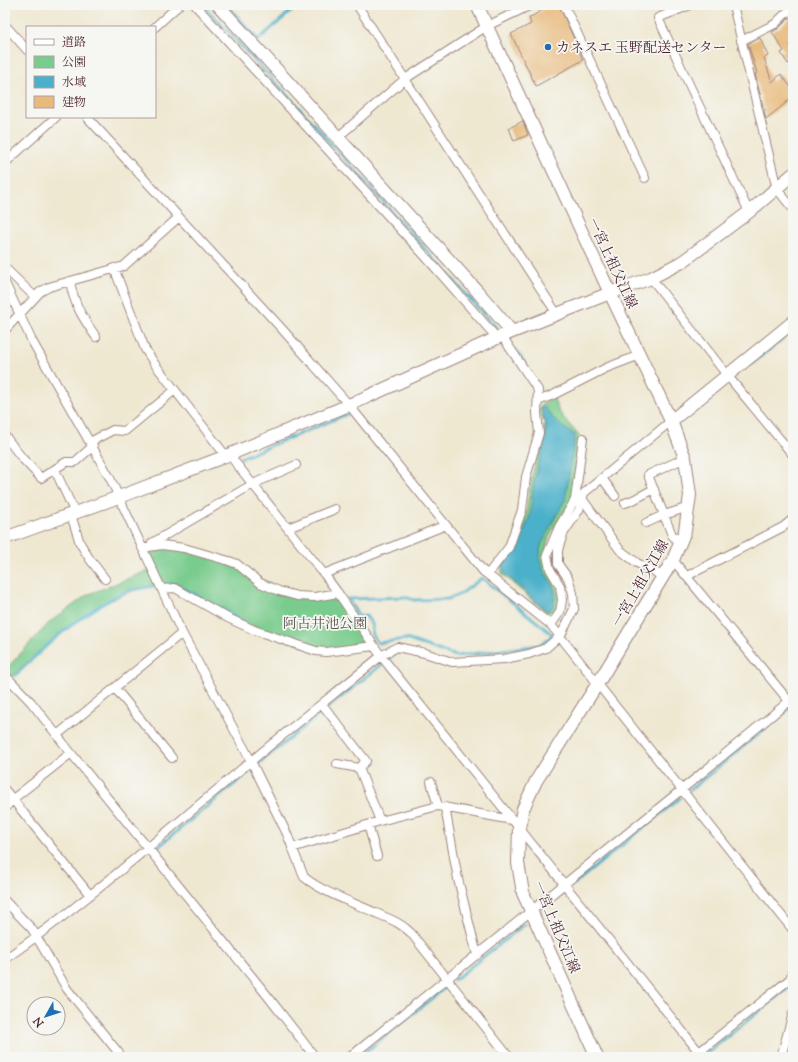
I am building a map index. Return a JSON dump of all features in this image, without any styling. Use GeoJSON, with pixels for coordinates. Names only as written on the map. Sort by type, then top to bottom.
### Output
{"type":"FeatureCollection","features":[{"type":"Feature","properties":{"kind":"street"},"geometry":{"type":"LineString","coordinates":[[155,26],[179,5]]}},
{"type":"Feature","properties":{"kind":"street"},"geometry":{"type":"LineString","coordinates":[[195,5],[414,244],[504,336]]}},
{"type":"Feature","properties":{"kind":"street"},"geometry":{"type":"LineString","coordinates":[[218,5],[478,292],[538,390],[537,413],[539,433],[526,477],[522,510],[509,547],[488,574]]}},
{"type":"Feature","properties":{"kind":"street"},"geometry":{"type":"LineString","coordinates":[[357,5],[557,314]]}},
{"type":"Feature","properties":{"kind":"street","name":"一宮上祖父江線"},"geometry":{"type":"LineString","coordinates":[[477,5],[671,421],[684,458],[690,495],[685,531],[673,560],[536,782],[516,824],[518,863],[523,893],[597,1057]]}},
{"type":"Feature","properties":{"kind":"street"},"geometry":{"type":"LineString","coordinates":[[338,137],[405,79],[487,26],[531,5]]}},
{"type":"Feature","properties":{"kind":"street"},"geometry":{"type":"LineString","coordinates":[[564,5],[645,178]]}},
{"type":"Feature","properties":{"kind":"street"},"geometry":{"type":"LineString","coordinates":[[690,5],[658,18],[749,212]]}},
{"type":"Feature","properties":{"kind":"street"},"geometry":{"type":"LineString","coordinates":[[733,5],[776,188],[793,209]]}},
{"type":"Feature","properties":{"kind":"street"},"geometry":{"type":"LineString","coordinates":[[741,41],[775,24],[793,9]]}},
{"type":"Feature","properties":{"kind":"street"},"geometry":{"type":"LineString","coordinates":[[5,25],[26,49]]}},
{"type":"Feature","properties":{"kind":"street"},"geometry":{"type":"LineString","coordinates":[[5,163],[55,118]]}},
{"type":"Feature","properties":{"kind":"street"},"geometry":{"type":"LineString","coordinates":[[89,118],[282,329],[349,405],[488,574],[551,625],[793,930]]}},
{"type":"Feature","properties":{"kind":"street"},"geometry":{"type":"LineString","coordinates":[[5,538],[119,498],[226,456],[349,405],[504,336],[651,278],[682,262],[749,212],[793,174]]}},
{"type":"Feature","properties":{"kind":"street"},"geometry":{"type":"LineString","coordinates":[[5,330],[40,292],[124,266],[179,217]]}},
{"type":"Feature","properties":{"kind":"street"},"geometry":{"type":"LineString","coordinates":[[5,268],[35,297]]}},
{"type":"Feature","properties":{"kind":"street"},"geometry":{"type":"LineString","coordinates":[[114,268],[145,349],[154,363],[226,456],[231,457],[288,528],[338,593],[381,656],[699,1055],[790,978],[793,970]]}},
{"type":"Feature","properties":{"kind":"street"},"geometry":{"type":"LineString","coordinates":[[651,278],[727,375],[793,455]]}},
{"type":"Feature","properties":{"kind":"street"},"geometry":{"type":"LineString","coordinates":[[70,282],[72,296],[78,310],[96,337]]}},
{"type":"Feature","properties":{"kind":"street"},"geometry":{"type":"LineString","coordinates":[[5,283],[32,341],[92,444],[182,633],[251,761],[287,834],[304,877],[310,882],[346,900],[402,924],[411,933],[509,1057]]}},
{"type":"Feature","properties":{"kind":"street"},"geometry":{"type":"LineString","coordinates":[[5,959],[37,937],[148,849],[251,761],[381,656],[397,647],[426,653],[452,662],[504,659],[529,654],[546,648],[560,637],[574,609],[573,594],[568,578],[558,564],[558,550],[563,534],[579,510],[584,493],[793,322]]}},
{"type":"Feature","properties":{"kind":"street"},"geometry":{"type":"LineString","coordinates":[[538,401],[606,368],[640,355]]}},
{"type":"Feature","properties":{"kind":"street"},"geometry":{"type":"LineString","coordinates":[[5,436],[22,458],[41,478],[66,462],[75,462],[92,444],[113,430],[125,431],[175,390]]}},
{"type":"Feature","properties":{"kind":"street"},"geometry":{"type":"LineString","coordinates":[[551,625],[560,612],[562,600],[560,586],[550,569],[547,554],[559,527],[575,500],[583,438]]}},
{"type":"Feature","properties":{"kind":"street"},"geometry":{"type":"LineString","coordinates":[[680,544],[672,535],[648,475],[684,458]]}},
{"type":"Feature","properties":{"kind":"street"},"geometry":{"type":"LineString","coordinates":[[142,548],[159,540],[253,484],[296,464]]}},
{"type":"Feature","properties":{"kind":"street"},"geometry":{"type":"LineString","coordinates":[[55,470],[73,514],[80,543],[105,579]]}},
{"type":"Feature","properties":{"kind":"street"},"geometry":{"type":"LineString","coordinates":[[602,478],[615,496]]}},
{"type":"Feature","properties":{"kind":"street"},"geometry":{"type":"LineString","coordinates":[[625,503],[654,489]]}},
{"type":"Feature","properties":{"kind":"street"},"geometry":{"type":"LineString","coordinates":[[577,491],[620,550],[637,563],[662,577]]}},
{"type":"Feature","properties":{"kind":"street"},"geometry":{"type":"LineString","coordinates":[[646,523],[664,515],[689,507]]}},
{"type":"Feature","properties":{"kind":"street"},"geometry":{"type":"LineString","coordinates":[[288,528],[335,510]]}},
{"type":"Feature","properties":{"kind":"street"},"geometry":{"type":"LineString","coordinates":[[687,576],[783,527],[793,519]]}},
{"type":"Feature","properties":{"kind":"street"},"geometry":{"type":"LineString","coordinates":[[324,574],[446,524]]}},
{"type":"Feature","properties":{"kind":"street"},"geometry":{"type":"LineString","coordinates":[[142,548],[162,545],[184,548],[214,556],[237,564],[260,583],[279,591],[297,596],[315,597],[338,593]]}},
{"type":"Feature","properties":{"kind":"street"},"geometry":{"type":"LineString","coordinates":[[350,1057],[531,910],[792,703],[673,560]]}},
{"type":"Feature","properties":{"kind":"street"},"geometry":{"type":"LineString","coordinates":[[162,589],[175,588],[228,618],[254,630],[316,651],[326,652],[374,646]]}},
{"type":"Feature","properties":{"kind":"street"},"geometry":{"type":"LineString","coordinates":[[57,735],[182,633]]}},
{"type":"Feature","properties":{"kind":"street"},"geometry":{"type":"LineString","coordinates":[[5,675],[32,702],[71,753],[266,994],[315,1057]]}},
{"type":"Feature","properties":{"kind":"street"},"geometry":{"type":"LineString","coordinates":[[115,688],[172,758]]}},
{"type":"Feature","properties":{"kind":"street"},"geometry":{"type":"LineString","coordinates":[[322,704],[366,760],[359,768]]}},
{"type":"Feature","properties":{"kind":"street"},"geometry":{"type":"LineString","coordinates":[[5,808],[13,799],[71,753]]}},
{"type":"Feature","properties":{"kind":"street"},"geometry":{"type":"LineString","coordinates":[[337,764],[359,768]]}},
{"type":"Feature","properties":{"kind":"street"},"geometry":{"type":"LineString","coordinates":[[359,768],[380,821]]}},
{"type":"Feature","properties":{"kind":"street"},"geometry":{"type":"LineString","coordinates":[[431,782],[442,807],[477,955]]}},
{"type":"Feature","properties":{"kind":"street"},"geometry":{"type":"LineString","coordinates":[[5,790],[90,895]]}},
{"type":"Feature","properties":{"kind":"street"},"geometry":{"type":"LineString","coordinates":[[292,848],[380,821],[442,807],[516,824]]}},
{"type":"Feature","properties":{"kind":"street"},"geometry":{"type":"LineString","coordinates":[[368,825],[377,856]]}},
{"type":"Feature","properties":{"kind":"street"},"geometry":{"type":"LineString","coordinates":[[5,901],[32,929],[68,988],[122,1057]]}},
{"type":"Feature","properties":{"kind":"street"},"geometry":{"type":"LineString","coordinates":[[781,1057],[793,1013]]}},
{"type":"Feature","properties":{"kind":"green space"},"geometry":{"type":"Polygon","coordinates":[[[553,397],[559,412],[579,436],[573,499],[555,525],[548,540],[545,554],[560,600],[557,610],[547,613],[502,574],[501,565],[513,550],[526,514],[531,480],[545,425],[539,412],[540,406],[553,397]]]}},
{"type":"Feature","properties":{"kind":"green space","name":"阿古井池公園"},"geometry":{"type":"Polygon","coordinates":[[[162,545],[207,554],[297,596],[338,593],[374,646],[326,652],[275,637],[159,584],[126,593],[101,606],[59,635],[9,679],[5,676],[5,670],[50,622],[87,595],[152,569],[142,548],[162,545]]]}},
{"type":"Feature","properties":{"kind":"water"},"geometry":{"type":"Polygon","coordinates":[[[541,407],[544,407],[558,423],[575,435],[565,500],[541,545],[540,561],[543,570],[553,585],[555,595],[553,607],[547,611],[504,573],[503,565],[516,550],[530,516],[534,482],[545,438],[546,425],[541,407]]]}},
{"type":"Feature","properties":{"kind":"building","name":"カネスエ 玉野配送センター"},"geometry":{"type":"Polygon","coordinates":[[[551,5],[559,5],[583,60],[536,86],[511,34],[531,24],[529,18],[551,5]]]}},
{"type":"Feature","properties":{"kind":"building"},"geometry":{"type":"Polygon","coordinates":[[[790,17],[793,21],[793,42],[790,44],[793,50],[793,60],[788,64],[781,53],[784,51],[772,32],[779,28],[790,17]]]}},
{"type":"Feature","properties":{"kind":"building"},"geometry":{"type":"Polygon","coordinates":[[[760,38],[768,56],[764,58],[772,82],[781,74],[793,90],[793,97],[766,119],[762,96],[760,94],[755,74],[757,73],[748,44],[760,38]]]}},
{"type":"Feature","properties":{"kind":"building"},"geometry":{"type":"Polygon","coordinates":[[[523,121],[528,135],[514,141],[509,128],[523,121]]]}},
{"type":"Feature","properties":{"kind":"waterway"},"geometry":{"type":"LineString","coordinates":[[203,5],[293,101],[498,330]]}},
{"type":"Feature","properties":{"kind":"waterway"},"geometry":{"type":"LineString","coordinates":[[227,5],[258,40],[298,5]]}},
{"type":"Feature","properties":{"kind":"waterway"},"geometry":{"type":"LineString","coordinates":[[751,364],[793,330]]}},
{"type":"Feature","properties":{"kind":"waterway"},"geometry":{"type":"LineString","coordinates":[[516,350],[525,364]]}},
{"type":"Feature","properties":{"kind":"waterway"},"geometry":{"type":"LineString","coordinates":[[241,458],[350,413]]}},
{"type":"Feature","properties":{"kind":"waterway"},"geometry":{"type":"LineString","coordinates":[[482,578],[553,635],[540,645],[456,656],[406,639],[378,643],[372,634],[372,624],[366,616],[359,617],[348,599],[405,597],[414,600],[448,599],[462,593],[482,578]]}},
{"type":"Feature","properties":{"kind":"waterway"},"geometry":{"type":"LineString","coordinates":[[165,585],[176,584],[243,621]]}},
{"type":"Feature","properties":{"kind":"waterway"},"geometry":{"type":"LineString","coordinates":[[15,676],[40,651],[67,628],[96,608],[128,591],[155,586]]}},
{"type":"Feature","properties":{"kind":"waterway"},"geometry":{"type":"LineString","coordinates":[[388,659],[395,653]]}},
{"type":"Feature","properties":{"kind":"waterway"},"geometry":{"type":"LineString","coordinates":[[329,707],[382,664]]}},
{"type":"Feature","properties":{"kind":"waterway"},"geometry":{"type":"LineString","coordinates":[[690,790],[789,709]]}},
{"type":"Feature","properties":{"kind":"waterway"},"geometry":{"type":"LineString","coordinates":[[257,765],[322,712]]}},
{"type":"Feature","properties":{"kind":"waterway"},"geometry":{"type":"LineString","coordinates":[[159,846],[249,772]]}},
{"type":"Feature","properties":{"kind":"waterway"},"geometry":{"type":"LineString","coordinates":[[574,884],[680,798]]}},
{"type":"Feature","properties":{"kind":"waterway"},"geometry":{"type":"LineString","coordinates":[[543,909],[565,891]]}},
{"type":"Feature","properties":{"kind":"waterway"},"geometry":{"type":"LineString","coordinates":[[454,980],[525,924]]}},
{"type":"Feature","properties":{"kind":"waterway"},"geometry":{"type":"LineString","coordinates":[[708,1052],[793,984]]}},
{"type":"Feature","properties":{"kind":"waterway"},"geometry":{"type":"LineString","coordinates":[[359,1057],[447,986]]}},
{"type":"Feature","properties":{"kind":"place","name":"カネスエ 玉野配送センター"},"geometry":{"type":"Point","coordinates":[548,47]}}]}
